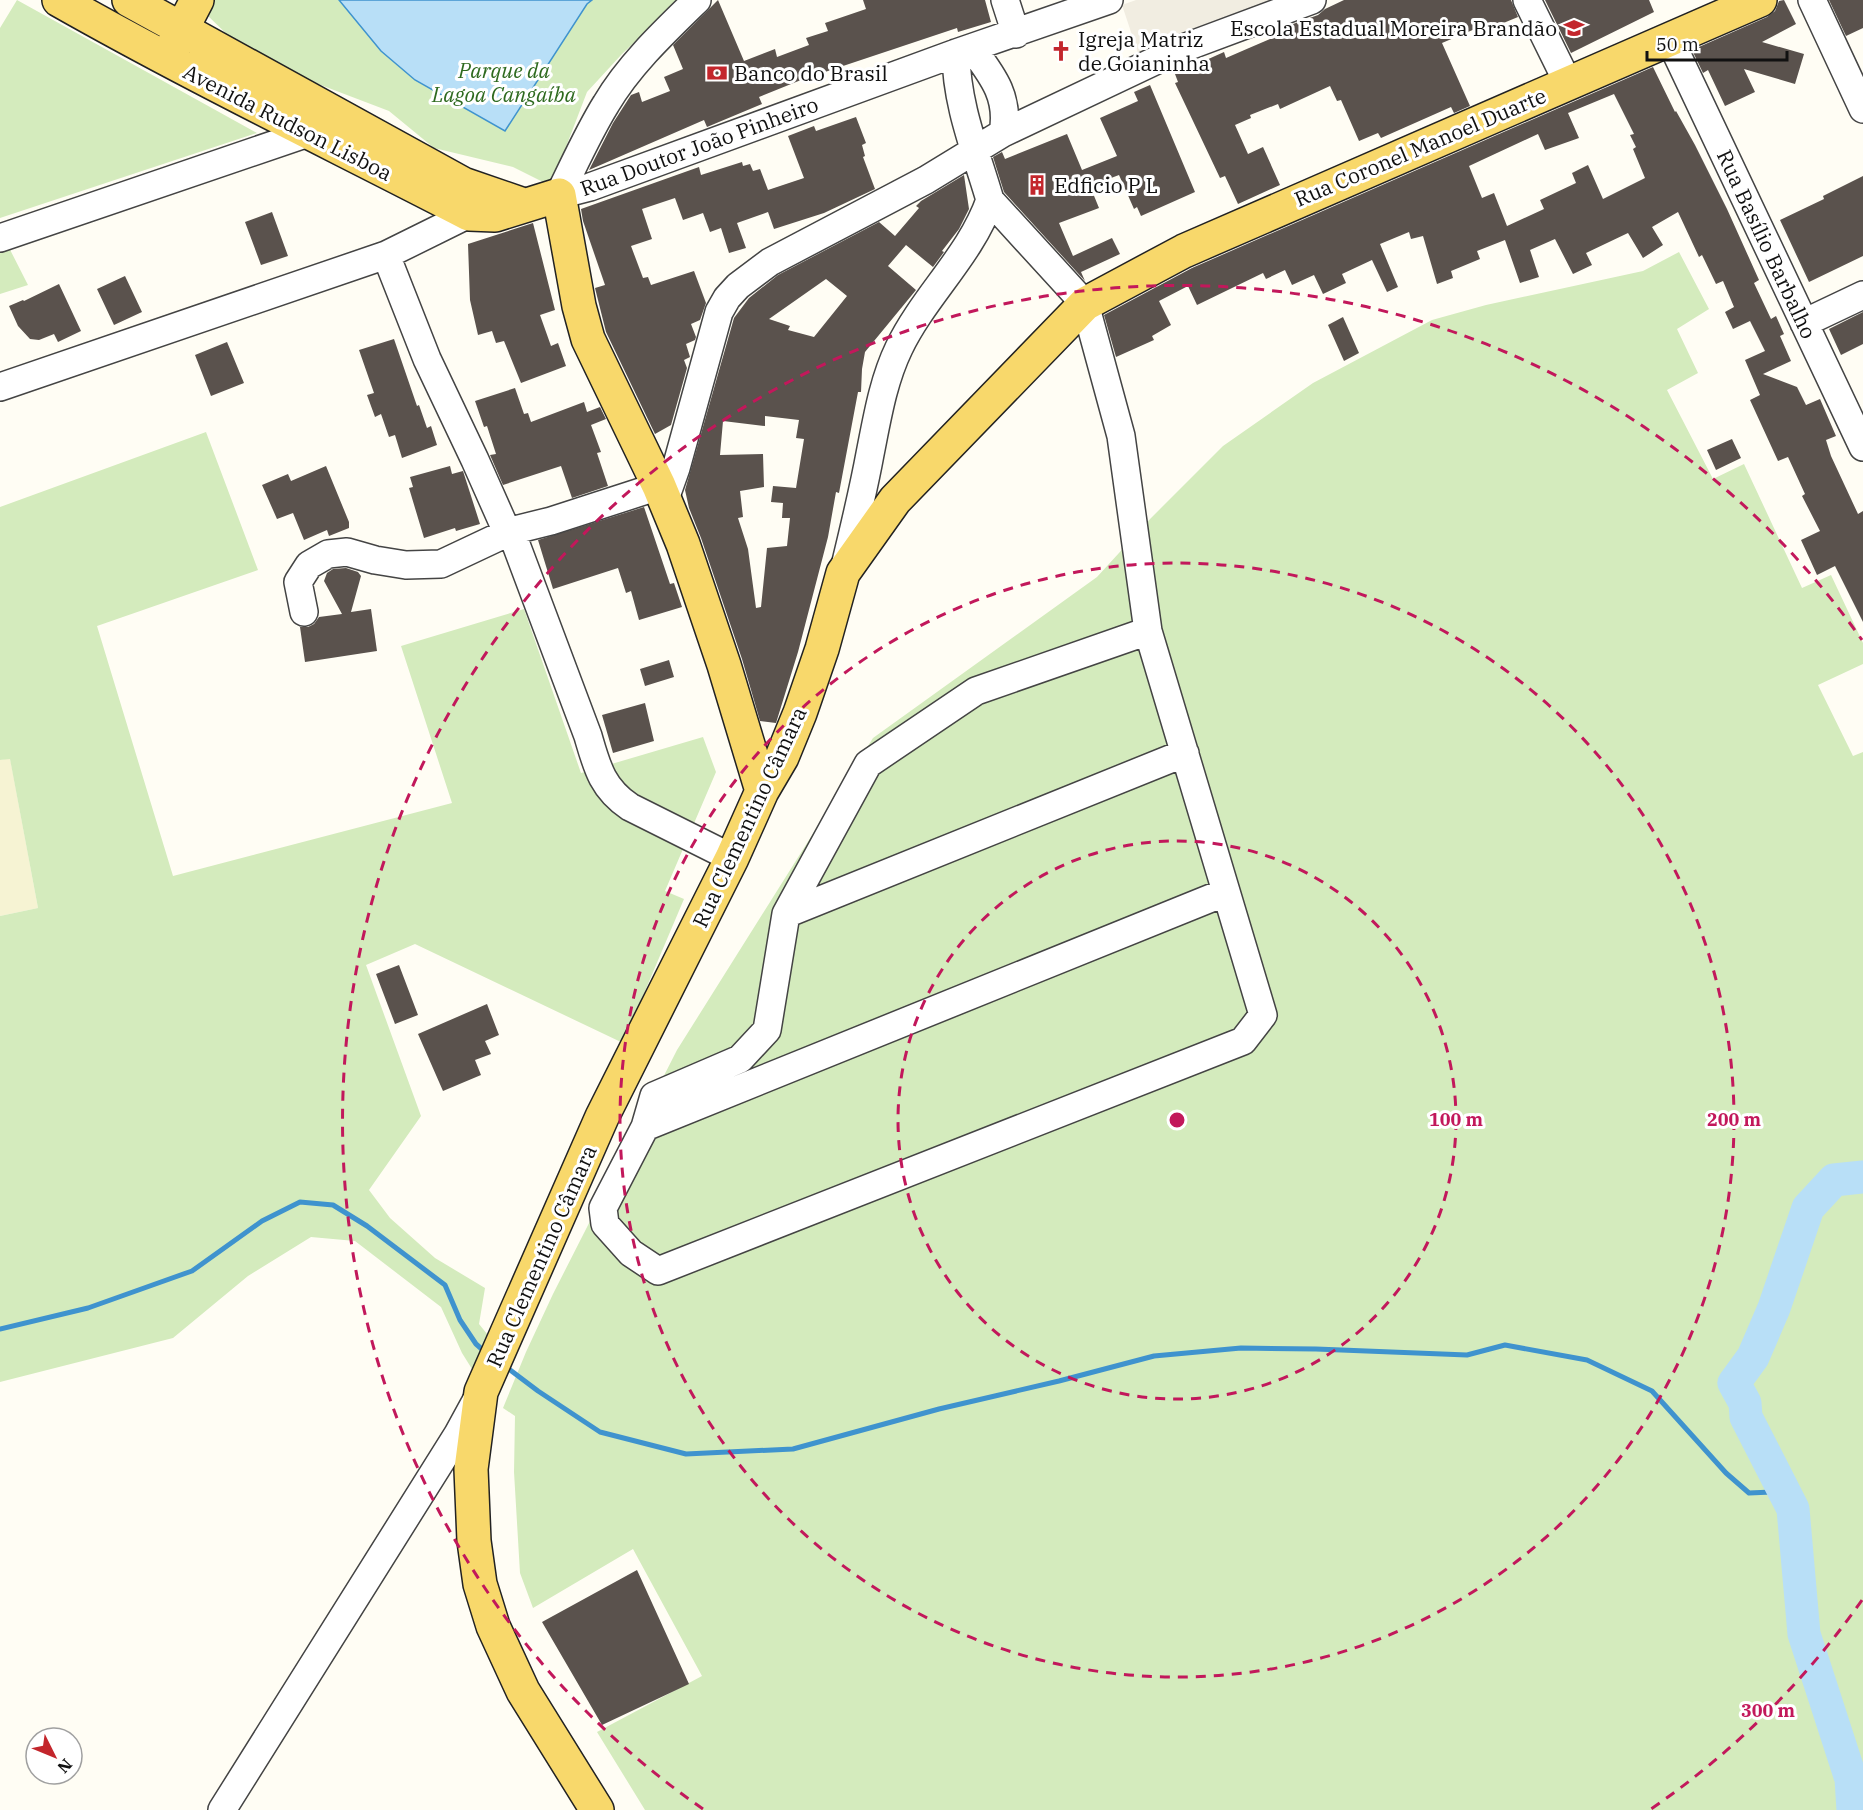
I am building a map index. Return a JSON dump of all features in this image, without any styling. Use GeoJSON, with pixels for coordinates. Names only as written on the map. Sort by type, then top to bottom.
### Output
{"type":"FeatureCollection","features":[{"type":"Feature","properties":{"kind":"main road","name":"Avenida Rudson Lisboa"},"geometry":{"type":"LineString","coordinates":[[59,0],[152,53],[469,214],[495,215],[559,195]]}},
{"type":"Feature","properties":{"kind":"main road","name":"Avenida Rudson Lisboa"},"geometry":{"type":"LineString","coordinates":[[129,0],[169,15],[463,184],[524,205]]}},
{"type":"Feature","properties":{"kind":"main road"},"geometry":{"type":"LineString","coordinates":[[152,53],[169,15],[196,0]]}},
{"type":"Feature","properties":{"kind":"main road","name":"Rua Coronel Manoel Duarte"},"geometry":{"type":"LineString","coordinates":[[1085,304],[1184,251],[1760,0]]}},
{"type":"Feature","properties":{"kind":"main road"},"geometry":{"type":"LineString","coordinates":[[559,195],[579,306],[588,339],[662,493],[683,544],[724,664],[762,791]]}},
{"type":"Feature","properties":{"kind":"main road","name":"Rua Clementino Câmara"},"geometry":{"type":"LineString","coordinates":[[597,1810],[524,1691],[493,1626],[480,1584],[474,1541],[471,1469],[483,1387],[602,1117],[732,858],[762,791],[782,757],[822,649],[843,573],[895,500],[1085,304]]}},
{"type":"Feature","properties":{"kind":"street"},"geometry":{"type":"LineString","coordinates":[[559,195],[607,102],[656,41],[697,0]]}},
{"type":"Feature","properties":{"kind":"street"},"geometry":{"type":"LineString","coordinates":[[1005,0],[1016,34]]}},
{"type":"Feature","properties":{"kind":"street","name":"Rua Doutor João Pinheiro"},"geometry":{"type":"LineString","coordinates":[[559,195],[590,187],[1109,0]]}},
{"type":"Feature","properties":{"kind":"street"},"geometry":{"type":"LineString","coordinates":[[304,612],[298,582],[309,565],[328,554],[347,552],[406,565],[441,564],[512,531],[662,493],[676,468],[719,312],[733,292],[750,275],[770,262],[917,185],[1003,133],[1178,50],[1312,0]]}},
{"type":"Feature","properties":{"kind":"street"},"geometry":{"type":"LineString","coordinates":[[1527,0],[1568,83]]}},
{"type":"Feature","properties":{"kind":"street"},"geometry":{"type":"LineString","coordinates":[[1812,0],[1863,109]]}},
{"type":"Feature","properties":{"kind":"street","name":"Rua Basílio Barbalho"},"geometry":{"type":"LineString","coordinates":[[1670,40],[1863,447]]}},
{"type":"Feature","properties":{"kind":"street"},"geometry":{"type":"LineString","coordinates":[[1003,133],[1006,118],[1003,98],[995,81],[964,51],[956,72],[961,103],[990,200],[1085,304],[1116,411],[1136,528],[1149,631],[1263,1015],[1243,1041],[658,1271],[631,1252],[605,1224],[603,1208],[645,1127],[654,1096],[740,1059],[767,1030],[786,914],[868,764],[976,691],[1149,631]]}},
{"type":"Feature","properties":{"kind":"street"},"geometry":{"type":"LineString","coordinates":[[0,238],[311,132]]}},
{"type":"Feature","properties":{"kind":"street"},"geometry":{"type":"LineString","coordinates":[[843,573],[861,500],[881,399],[897,350],[921,308],[970,241],[990,200]]}},
{"type":"Feature","properties":{"kind":"street"},"geometry":{"type":"LineString","coordinates":[[0,387],[386,255],[469,214]]}},
{"type":"Feature","properties":{"kind":"street"},"geometry":{"type":"LineString","coordinates":[[386,255],[427,359],[475,460],[502,524],[512,531],[584,725],[597,767],[606,785],[616,798],[630,807],[732,858]]}},
{"type":"Feature","properties":{"kind":"street"},"geometry":{"type":"LineString","coordinates":[[1804,323],[1863,295]]}},
{"type":"Feature","properties":{"kind":"street"},"geometry":{"type":"LineString","coordinates":[[786,914],[1185,753]]}},
{"type":"Feature","properties":{"kind":"street"},"geometry":{"type":"LineString","coordinates":[[645,1127],[1226,892]]}},
{"type":"Feature","properties":{"kind":"street"},"geometry":{"type":"LineString","coordinates":[[222,1810],[458,1434],[483,1387]]}},
{"type":"Feature","properties":{"kind":"shaded area"},"geometry":{"type":"Polygon","coordinates":[[[1136,0],[1280,0],[1281,3],[1138,53],[1122,5],[1136,0]]]}},
{"type":"Feature","properties":{"kind":"shaded area"},"geometry":{"type":"Polygon","coordinates":[[[10,758],[38,908],[0,916],[0,760],[10,758]]]}},
{"type":"Feature","properties":{"kind":"green space"},"geometry":{"type":"Polygon","coordinates":[[[17,0],[257,133],[0,218],[0,28],[17,0]]]}},
{"type":"Feature","properties":{"kind":"green space","name":"Parque da Lagoa Cangaíba"},"geometry":{"type":"Polygon","coordinates":[[[213,0],[679,0],[622,54],[587,92],[556,173],[547,184],[513,167],[434,148],[389,111],[305,79],[237,44],[207,15],[213,0]]]}},
{"type":"Feature","properties":{"kind":"green space"},"geometry":{"type":"Polygon","coordinates":[[[0,230],[28,285],[0,294],[0,230]]]}},
{"type":"Feature","properties":{"kind":"green space"},"geometry":{"type":"Polygon","coordinates":[[[1679,252],[1709,309],[1677,329],[1698,373],[1667,390],[1713,479],[1744,464],[1802,588],[1831,575],[1863,643],[1863,664],[1818,685],[1853,756],[1863,752],[1863,1810],[645,1810],[597,1732],[702,1676],[633,1549],[533,1608],[520,1573],[514,1472],[515,1416],[503,1408],[553,1294],[677,1050],[873,738],[1097,577],[1151,518],[1223,446],[1313,383],[1432,320],[1486,305],[1643,271],[1679,252]]]}},
{"type":"Feature","properties":{"kind":"green space"},"geometry":{"type":"Polygon","coordinates":[[[206,432],[258,570],[97,626],[173,876],[452,803],[401,646],[524,609],[581,773],[703,737],[716,772],[665,891],[684,899],[623,1043],[415,944],[366,965],[421,1116],[369,1190],[390,1218],[435,1258],[485,1288],[479,1324],[492,1340],[472,1369],[441,1307],[355,1241],[311,1237],[248,1276],[173,1338],[0,1382],[0,916],[38,908],[10,759],[0,760],[0,507],[206,432]]]}},
{"type":"Feature","properties":{"kind":"water"},"geometry":{"type":"Polygon","coordinates":[[[339,0],[592,0],[587,4],[505,131],[415,80],[381,51],[339,0]]]}},
{"type":"Feature","properties":{"kind":"building"},"geometry":{"type":"Polygon","coordinates":[[[718,0],[744,61],[775,49],[777,57],[809,45],[806,38],[828,31],[825,23],[866,9],[863,0],[985,0],[991,22],[958,32],[957,28],[801,80],[759,97],[762,104],[707,127],[704,120],[589,170],[613,123],[631,95],[639,92],[642,102],[670,91],[664,77],[683,69],[673,45],[718,0]]]}},
{"type":"Feature","properties":{"kind":"building"},"geometry":{"type":"Polygon","coordinates":[[[1344,0],[1511,0],[1518,17],[1484,31],[1482,26],[1442,43],[1470,106],[1454,113],[1451,107],[1381,138],[1378,133],[1359,141],[1341,100],[1337,101],[1330,86],[1280,109],[1278,104],[1250,115],[1251,118],[1235,125],[1248,154],[1263,147],[1280,185],[1238,204],[1225,176],[1220,178],[1175,83],[1178,82],[1175,74],[1224,52],[1226,58],[1270,39],[1268,33],[1318,15],[1344,0]]]}},
{"type":"Feature","properties":{"kind":"building"},"geometry":{"type":"Polygon","coordinates":[[[1545,0],[1649,0],[1654,12],[1571,53],[1545,0]]]}},
{"type":"Feature","properties":{"kind":"building"},"geometry":{"type":"Polygon","coordinates":[[[1784,0],[1796,24],[1762,42],[1804,54],[1795,84],[1744,69],[1755,92],[1725,106],[1708,70],[1703,73],[1692,50],[1767,17],[1775,11],[1779,1],[1784,0]]]}},
{"type":"Feature","properties":{"kind":"building"},"geometry":{"type":"Polygon","coordinates":[[[1829,0],[1863,0],[1863,28],[1846,36],[1829,0]]]}},
{"type":"Feature","properties":{"kind":"building"},"geometry":{"type":"Polygon","coordinates":[[[1653,67],[1727,209],[1759,280],[1754,283],[1771,319],[1776,316],[1784,334],[1780,336],[1791,361],[1763,374],[1797,387],[1806,405],[1820,399],[1836,436],[1826,440],[1831,456],[1858,514],[1863,511],[1863,622],[1835,566],[1817,575],[1801,540],[1820,531],[1802,496],[1805,494],[1788,457],[1778,461],[1750,400],[1760,395],[1745,360],[1765,351],[1750,321],[1733,329],[1725,312],[1734,307],[1723,281],[1716,284],[1702,255],[1699,257],[1678,212],[1652,227],[1663,245],[1643,258],[1628,233],[1586,253],[1592,265],[1573,274],[1555,239],[1530,250],[1539,277],[1520,283],[1505,240],[1477,251],[1480,259],[1451,271],[1453,278],[1437,284],[1423,236],[1411,239],[1409,232],[1380,244],[1398,287],[1387,292],[1372,260],[1342,274],[1346,283],[1323,294],[1314,275],[1292,285],[1285,270],[1266,279],[1263,273],[1197,305],[1188,286],[1159,301],[1171,325],[1152,336],[1154,340],[1116,357],[1104,315],[1192,268],[1653,67]],[[1614,94],[1568,113],[1579,138],[1545,150],[1538,134],[1469,166],[1482,198],[1494,193],[1507,226],[1544,209],[1540,200],[1576,183],[1572,173],[1588,165],[1603,199],[1645,178],[1633,149],[1636,147],[1630,135],[1634,134],[1614,94]]]}},
{"type":"Feature","properties":{"kind":"building"},"geometry":{"type":"Polygon","coordinates":[[[1150,85],[1195,192],[1141,216],[1137,207],[1134,209],[1119,175],[1090,186],[1099,208],[1059,223],[1073,256],[1112,238],[1120,254],[1081,272],[1085,281],[1004,192],[993,157],[1002,152],[1005,159],[1067,134],[1082,170],[1117,156],[1100,118],[1138,101],[1134,92],[1150,85]]]}},
{"type":"Feature","properties":{"kind":"building"},"geometry":{"type":"Polygon","coordinates":[[[856,117],[866,143],[862,145],[865,156],[863,157],[875,189],[824,213],[774,229],[768,212],[737,223],[746,248],[729,253],[721,228],[710,232],[703,213],[683,220],[675,198],[642,209],[652,239],[631,246],[643,278],[648,277],[651,285],[694,271],[706,303],[700,320],[691,324],[696,337],[695,340],[686,344],[690,357],[684,360],[687,368],[671,425],[655,434],[606,332],[595,288],[605,285],[581,209],[699,167],[701,175],[742,162],[743,166],[750,164],[753,171],[760,169],[768,190],[804,178],[788,136],[814,126],[816,131],[856,117]]]}},
{"type":"Feature","properties":{"kind":"building"},"geometry":{"type":"Polygon","coordinates":[[[964,175],[969,209],[959,229],[933,267],[906,245],[888,266],[916,290],[865,352],[861,392],[858,392],[839,493],[836,492],[828,537],[798,652],[776,723],[760,721],[742,659],[689,508],[685,490],[734,318],[749,298],[778,275],[879,222],[895,236],[919,208],[916,206],[964,175]],[[826,279],[769,319],[790,326],[788,330],[814,337],[847,296],[826,279]],[[765,416],[765,426],[723,421],[720,455],[763,454],[764,487],[740,491],[743,517],[738,518],[748,549],[756,608],[761,607],[767,548],[787,546],[790,518],[782,518],[783,503],[771,502],[773,486],[796,488],[804,439],[796,438],[799,420],[765,416]]]}},
{"type":"Feature","properties":{"kind":"building"},"geometry":{"type":"Polygon","coordinates":[[[1863,176],[1863,256],[1809,282],[1780,220],[1824,199],[1823,196],[1863,176]]]}},
{"type":"Feature","properties":{"kind":"building"},"geometry":{"type":"Polygon","coordinates":[[[272,212],[288,256],[261,265],[245,222],[272,212]]]}},
{"type":"Feature","properties":{"kind":"building"},"geometry":{"type":"Polygon","coordinates":[[[533,223],[555,310],[540,315],[551,346],[558,343],[566,366],[521,383],[504,341],[496,343],[492,331],[478,335],[470,300],[468,244],[533,223]]]}},
{"type":"Feature","properties":{"kind":"building"},"geometry":{"type":"Polygon","coordinates":[[[125,276],[142,312],[114,325],[97,289],[125,276]]]}},
{"type":"Feature","properties":{"kind":"building"},"geometry":{"type":"Polygon","coordinates":[[[59,284],[81,331],[58,342],[54,334],[39,340],[30,339],[18,326],[9,306],[59,284]]]}},
{"type":"Feature","properties":{"kind":"building"},"geometry":{"type":"Polygon","coordinates":[[[1863,312],[1863,344],[1841,355],[1829,329],[1863,312]]]}},
{"type":"Feature","properties":{"kind":"building"},"geometry":{"type":"Polygon","coordinates":[[[1343,317],[1359,353],[1344,361],[1328,325],[1343,317]]]}},
{"type":"Feature","properties":{"kind":"building"},"geometry":{"type":"Polygon","coordinates":[[[394,339],[417,406],[419,405],[427,428],[431,426],[437,445],[402,458],[395,435],[389,437],[381,414],[375,417],[367,395],[374,393],[359,350],[394,339]]]}},
{"type":"Feature","properties":{"kind":"building"},"geometry":{"type":"Polygon","coordinates":[[[227,342],[244,383],[211,396],[195,355],[227,342]]]}},
{"type":"Feature","properties":{"kind":"building"},"geometry":{"type":"Polygon","coordinates":[[[515,388],[524,414],[528,413],[531,422],[584,402],[587,412],[600,407],[606,419],[591,425],[601,452],[597,453],[608,486],[572,498],[561,466],[503,485],[490,455],[496,454],[487,426],[484,427],[475,401],[515,388]]]}},
{"type":"Feature","properties":{"kind":"building"},"geometry":{"type":"Polygon","coordinates":[[[1732,439],[1741,458],[1716,470],[1707,450],[1732,439]]]}},
{"type":"Feature","properties":{"kind":"building"},"geometry":{"type":"Polygon","coordinates":[[[326,466],[349,522],[349,528],[329,536],[327,530],[304,540],[293,513],[277,519],[262,485],[288,474],[291,481],[326,466]]]}},
{"type":"Feature","properties":{"kind":"building"},"geometry":{"type":"Polygon","coordinates":[[[450,466],[452,474],[463,471],[480,524],[456,531],[455,528],[424,538],[409,488],[413,487],[410,477],[450,466]]]}},
{"type":"Feature","properties":{"kind":"building"},"geometry":{"type":"Polygon","coordinates":[[[644,507],[670,584],[674,583],[682,607],[639,620],[631,591],[626,593],[618,568],[553,589],[538,540],[644,507]]]}},
{"type":"Feature","properties":{"kind":"building"},"geometry":{"type":"Polygon","coordinates":[[[346,568],[358,572],[361,576],[351,612],[371,609],[377,651],[305,662],[300,627],[314,624],[319,617],[342,614],[324,581],[327,573],[333,569],[346,568]]]}},
{"type":"Feature","properties":{"kind":"building"},"geometry":{"type":"Polygon","coordinates":[[[669,660],[674,677],[645,686],[640,669],[669,660]]]}},
{"type":"Feature","properties":{"kind":"building"},"geometry":{"type":"Polygon","coordinates":[[[645,703],[654,741],[613,753],[602,715],[645,703]]]}},
{"type":"Feature","properties":{"kind":"building"},"geometry":{"type":"Polygon","coordinates":[[[399,965],[418,1015],[395,1024],[376,974],[399,965]]]}},
{"type":"Feature","properties":{"kind":"building"},"geometry":{"type":"Polygon","coordinates":[[[487,1004],[499,1035],[485,1041],[491,1054],[475,1060],[481,1075],[443,1091],[418,1034],[487,1004]]]}},
{"type":"Feature","properties":{"kind":"building"},"geometry":{"type":"Polygon","coordinates":[[[637,1570],[689,1684],[602,1725],[542,1622],[637,1570]]]}},
{"type":"Feature","properties":{"kind":"waterway"},"geometry":{"type":"LineString","coordinates":[[1853,1810],[1851,1779],[1804,1634],[1793,1509],[1746,1417],[1745,1403],[1734,1383],[1753,1357],[1774,1308],[1808,1208],[1834,1180],[1863,1177]]}},
{"type":"Feature","properties":{"kind":"waterway"},"geometry":{"type":"LineString","coordinates":[[0,1329],[88,1308],[192,1271],[262,1221],[300,1202],[333,1205],[367,1226],[445,1285],[460,1320],[476,1344],[484,1351]]}},
{"type":"Feature","properties":{"kind":"waterway"},"geometry":{"type":"LineString","coordinates":[[505,1366],[600,1432],[686,1454],[793,1449],[939,1409],[1154,1356],[1241,1348],[1467,1355],[1505,1345],[1587,1360],[1652,1391],[1726,1473],[1749,1493],[1772,1492],[1786,1496]]}},
{"type":"Feature","properties":{"kind":"place","name":"Escola Estadual Moreira Brandão"},"geometry":{"type":"Point","coordinates":[1574,28]}},
{"type":"Feature","properties":{"kind":"place","name":"Igreja Matriz de Goianinha"},"geometry":{"type":"Point","coordinates":[1061,51]}},
{"type":"Feature","properties":{"kind":"place","name":"Banco do Brasil"},"geometry":{"type":"Point","coordinates":[717,73]}},
{"type":"Feature","properties":{"kind":"place","name":"Edficio P L"},"geometry":{"type":"Point","coordinates":[1037,185]}}]}
